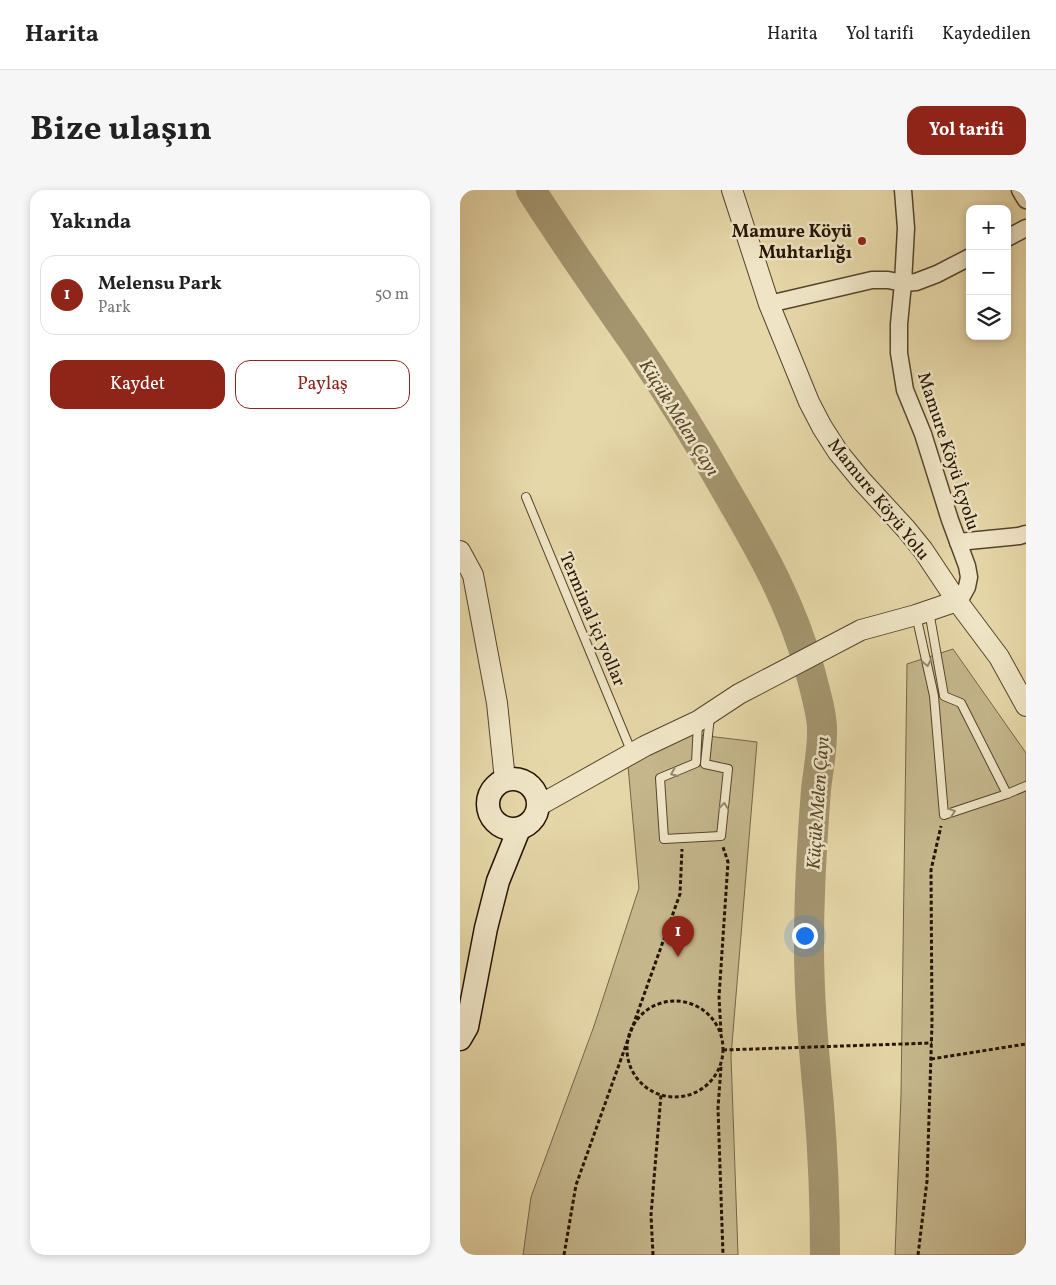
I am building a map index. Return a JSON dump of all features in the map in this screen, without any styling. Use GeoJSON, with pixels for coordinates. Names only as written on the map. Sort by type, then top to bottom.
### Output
{"type":"FeatureCollection","features":[{"type":"Feature","properties":{"kind":"main road"},"geometry":{"type":"LineString","coordinates":[[514,779],[528,784],[534,790],[538,806],[532,820],[526,826],[510,830],[495,822],[490,815],[488,798],[498,784],[505,780],[514,779]]}},
{"type":"Feature","properties":{"kind":"main road"},"geometry":{"type":"LineString","coordinates":[[495,822],[498,881]]}},
{"type":"Feature","properties":{"kind":"main road"},"geometry":{"type":"LineString","coordinates":[[460,1039],[467,1027],[486,928],[498,881],[519,829]]}},
{"type":"Feature","properties":{"kind":"street","name":"Mamure Köyü Yolu"},"geometry":{"type":"LineString","coordinates":[[732,190],[769,304],[808,402],[822,427],[838,452],[923,550],[957,601],[999,657],[1026,706]]}},
{"type":"Feature","properties":{"kind":"street","name":"Mamure Köyü İçyolu"},"geometry":{"type":"LineString","coordinates":[[904,190],[906,228],[899,324],[899,353],[905,390],[923,434],[967,566],[969,577],[967,587],[957,601]]}},
{"type":"Feature","properties":{"kind":"street"},"geometry":{"type":"LineString","coordinates":[[1020,190],[1026,200]]}},
{"type":"Feature","properties":{"kind":"street"},"geometry":{"type":"LineString","coordinates":[[1011,236],[1026,228]]}},
{"type":"Feature","properties":{"kind":"street"},"geometry":{"type":"LineString","coordinates":[[769,304],[872,280],[888,280],[903,283],[916,282],[966,259]]}},
{"type":"Feature","properties":{"kind":"street"},"geometry":{"type":"LineString","coordinates":[[958,542],[1026,534]]}},
{"type":"Feature","properties":{"kind":"street"},"geometry":{"type":"LineString","coordinates":[[460,551],[473,575],[497,703],[505,780]]}},
{"type":"Feature","properties":{"kind":"street"},"geometry":{"type":"LineString","coordinates":[[538,806],[632,753],[704,717],[739,694],[861,630],[923,613],[957,601]]}},
{"type":"Feature","properties":{"kind":"lane","name":"Terminal içi yollar"},"geometry":{"type":"LineString","coordinates":[[526,497],[632,753]]}},
{"type":"Feature","properties":{"kind":"lane"},"geometry":{"type":"LineString","coordinates":[[923,613],[944,696],[961,703],[1007,794]]}},
{"type":"Feature","properties":{"kind":"lane"},"geometry":{"type":"LineString","coordinates":[[923,613],[934,696],[944,815],[1026,786]]}},
{"type":"Feature","properties":{"kind":"lane"},"geometry":{"type":"LineString","coordinates":[[704,717],[705,764],[728,769],[720,836],[664,839],[660,778],[696,763],[704,717]]}},
{"type":"Feature","properties":{"kind":"path"},"geometry":{"type":"LineString","coordinates":[[918,1255],[927,1181],[932,1043],[930,870],[944,815]]}},
{"type":"Feature","properties":{"kind":"path"},"geometry":{"type":"LineString","coordinates":[[720,836],[728,862],[719,997],[723,1050],[718,1108],[723,1255]]}},
{"type":"Feature","properties":{"kind":"path"},"geometry":{"type":"LineString","coordinates":[[564,1255],[576,1185],[680,894],[682,838]]}},
{"type":"Feature","properties":{"kind":"path"},"geometry":{"type":"LineString","coordinates":[[721,1035],[714,1021],[703,1010],[689,1003],[673,1001],[658,1004],[644,1012],[634,1024],[628,1038],[627,1055],[631,1071],[641,1084],[654,1093],[670,1098],[686,1096],[701,1090],[713,1079],[721,1064]]}},
{"type":"Feature","properties":{"kind":"path"},"geometry":{"type":"LineString","coordinates":[[723,1050],[932,1043]]}},
{"type":"Feature","properties":{"kind":"path"},"geometry":{"type":"LineString","coordinates":[[931,1059],[1026,1044]]}},
{"type":"Feature","properties":{"kind":"path"},"geometry":{"type":"LineString","coordinates":[[653,1255],[651,1215],[661,1095]]}},
{"type":"Feature","properties":{"kind":"shaded area"},"geometry":{"type":"Polygon","coordinates":[[[953,649],[1026,753],[1026,1255],[895,1255],[901,1095],[907,664],[953,649]]]}},
{"type":"Feature","properties":{"kind":"shaded area"},"geometry":{"type":"Polygon","coordinates":[[[691,734],[757,742],[731,1056],[738,1255],[523,1255],[531,1197],[594,1026],[639,888],[628,766],[691,734]]]}},
{"type":"Feature","properties":{"kind":"waterway","name":"Küçük Melen Çayı"},"geometry":{"type":"LineString","coordinates":[[531,190],[659,380],[753,537],[785,601],[810,671],[822,726],[812,848],[809,965],[823,1161],[825,1255]]}},
{"type":"Feature","properties":{"kind":"place","name":"Mamure Köyü Muhtarlığı"},"geometry":{"type":"Point","coordinates":[862,241]}},
{"type":"Feature","properties":{"kind":"place","name":"Melensu Park"},"geometry":{"type":"Point","coordinates":[678,957]}}]}
